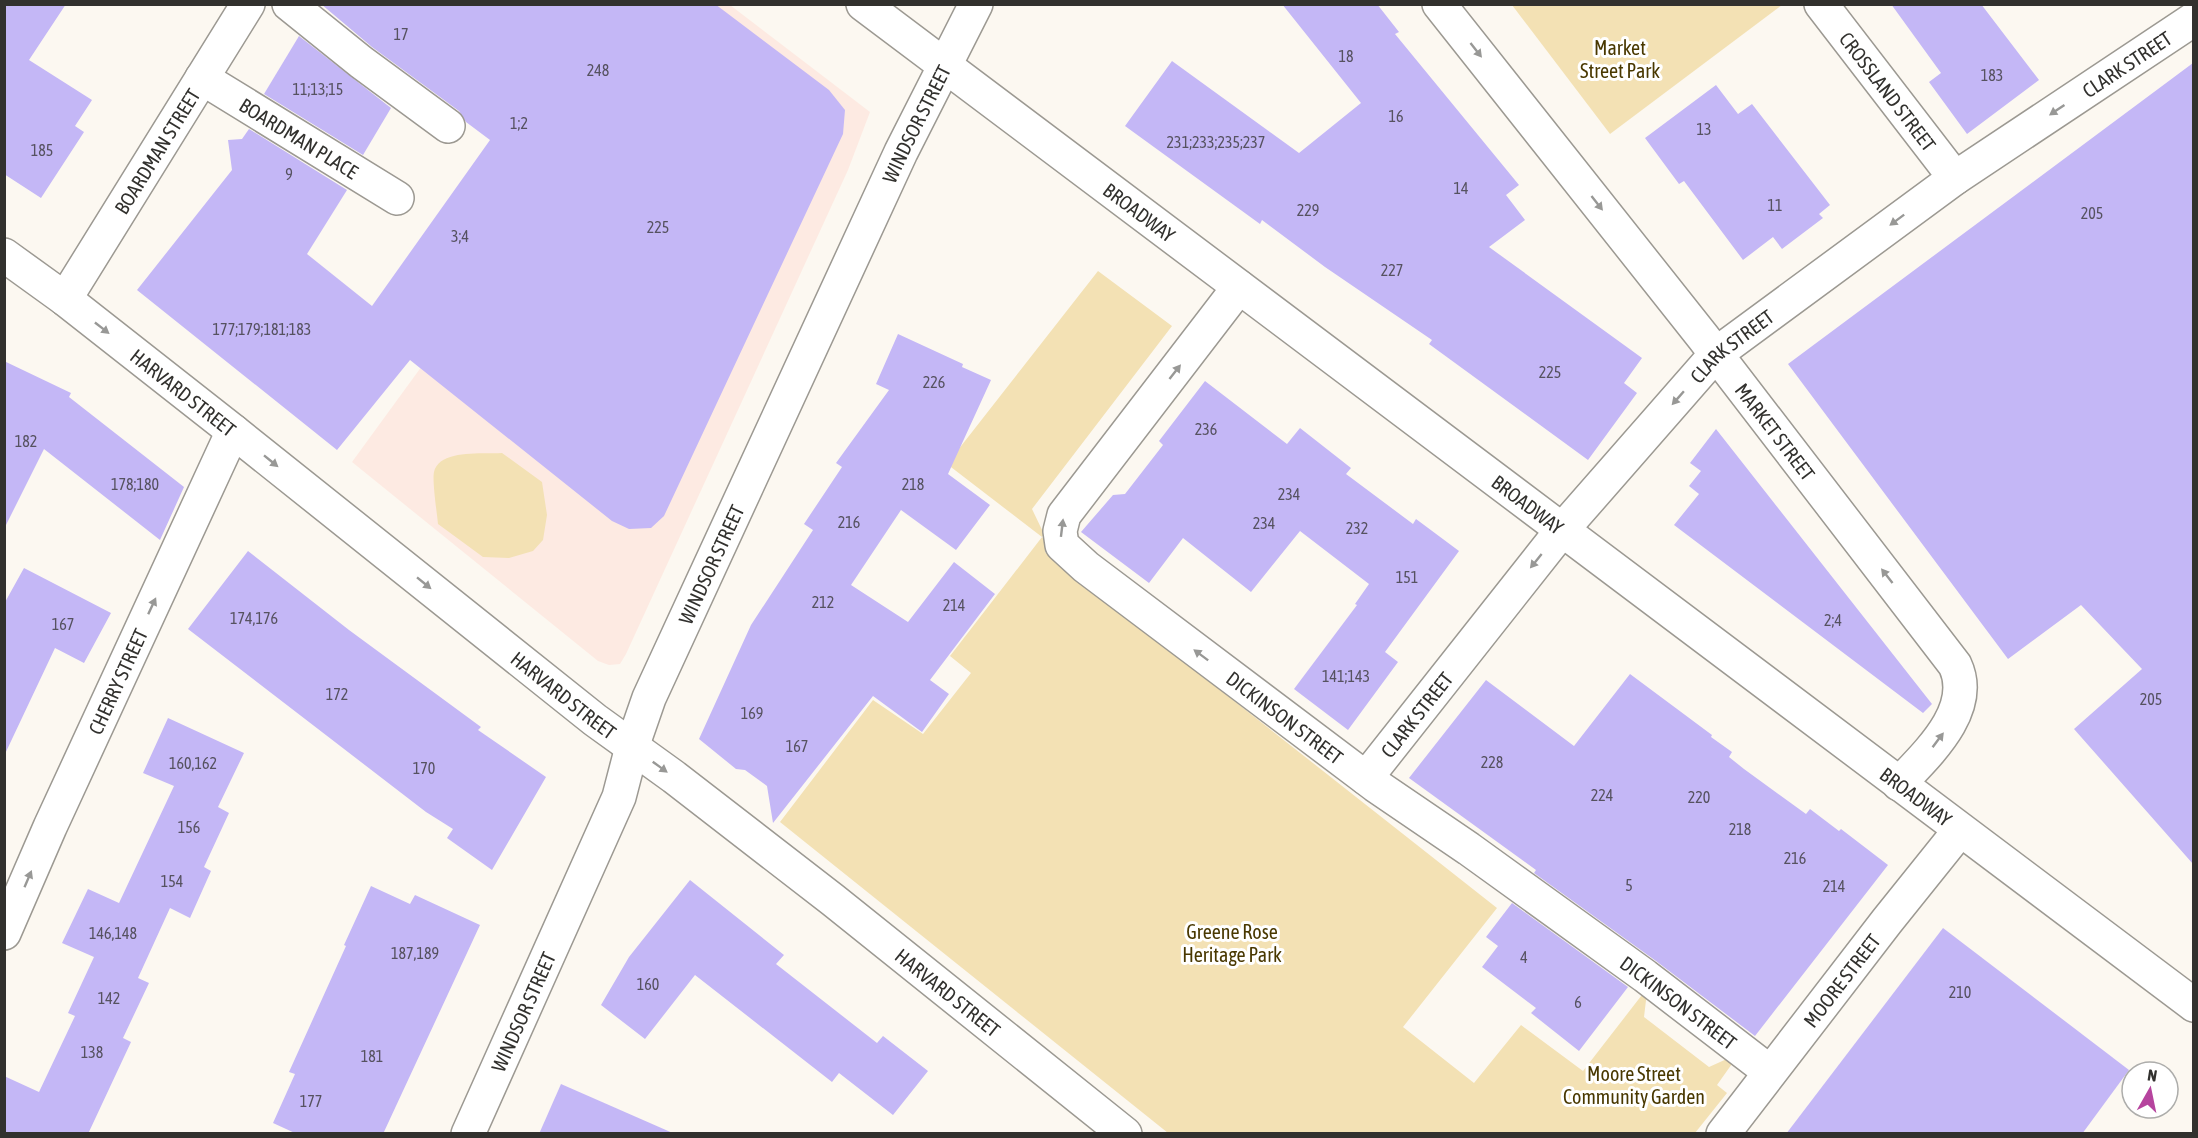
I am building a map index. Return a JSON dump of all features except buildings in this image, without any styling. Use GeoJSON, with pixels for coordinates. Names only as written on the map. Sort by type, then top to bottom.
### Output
{"type":"FeatureCollection","features":[{"type":"Feature","properties":{"kind":"street","name":"BOARDMAN STREET"},"geometry":{"type":"LineString","coordinates":[[65,299],[248,4]]}},
{"type":"Feature","properties":{"kind":"street"},"geometry":{"type":"LineString","coordinates":[[289,4],[361,62],[448,126]]}},
{"type":"Feature","properties":{"kind":"street","name":"BROADWAY"},"geometry":{"type":"LineString","coordinates":[[862,4],[2193,1005]]}},
{"type":"Feature","properties":{"kind":"street","name":"WINDSOR STREET"},"geometry":{"type":"LineString","coordinates":[[468,1134],[619,797],[632,747],[649,698],[901,152],[976,4]]}},
{"type":"Feature","properties":{"kind":"street","name":"MARKET STREET"},"geometry":{"type":"LineString","coordinates":[[1439,4],[1716,354],[1958,671],[1961,683],[1959,698],[1947,728],[1940,740],[1899,784]]}},
{"type":"Feature","properties":{"kind":"street","name":"CROSSLAND STREET"},"geometry":{"type":"LineString","coordinates":[[1821,4],[1954,178]]}},
{"type":"Feature","properties":{"kind":"street","name":"CLARK STREET"},"geometry":{"type":"LineString","coordinates":[[1366,778],[1562,530],[1716,354],[1954,178],[2193,19]]}},
{"type":"Feature","properties":{"kind":"street","name":"BOARDMAN PLACE"},"geometry":{"type":"LineString","coordinates":[[202,78],[397,198]]}},
{"type":"Feature","properties":{"kind":"street","name":"HARVARD STREET"},"geometry":{"type":"LineString","coordinates":[[4,255],[65,299],[596,720],[833,900],[1125,1134]]}},
{"type":"Feature","properties":{"kind":"street","name":"DICKINSON STREET"},"geometry":{"type":"LineString","coordinates":[[1239,287],[1064,515],[1059,531],[1066,550],[1366,778],[1589,936],[1770,1072]]}},
{"type":"Feature","properties":{"kind":"street","name":"CHERRY STREET"},"geometry":{"type":"LineString","coordinates":[[4,933],[50,827],[233,431]]}},
{"type":"Feature","properties":{"kind":"street","name":"MOORE STREET"},"geometry":{"type":"LineString","coordinates":[[1723,1134],[1960,830]]}},
{"type":"Feature","properties":{"kind":"shaded area"},"geometry":{"type":"Polygon","coordinates":[[[685,5],[730,5],[870,112],[848,170],[626,654],[620,664],[609,665],[598,661],[352,462],[685,5]]]}},
{"type":"Feature","properties":{"kind":"green space","name":"Market Street Park"},"geometry":{"type":"Polygon","coordinates":[[[1512,5],[1782,5],[1610,134],[1512,5]]]}},
{"type":"Feature","properties":{"kind":"green space"},"geometry":{"type":"Polygon","coordinates":[[[1098,271],[1172,326],[1032,509],[1044,534],[1042,537],[947,464],[1098,271]]]}},
{"type":"Feature","properties":{"kind":"green space"},"geometry":{"type":"Polygon","coordinates":[[[502,453],[542,482],[547,515],[543,540],[533,551],[509,558],[483,557],[438,524],[434,472],[444,459],[453,456],[502,453]]]}},
{"type":"Feature","properties":{"kind":"green space","name":"Greene Rose Heritage Park"},"geometry":{"type":"Polygon","coordinates":[[[1042,537],[1046,543],[1045,552],[1497,908],[1403,1027],[1474,1083],[1521,1025],[1583,1071],[1645,991],[1647,992],[1644,1017],[1709,1067],[1729,1058],[1734,1061],[1717,1085],[1727,1093],[1695,1133],[1168,1133],[780,822],[873,700],[923,734],[971,673],[950,656],[1042,537]]]}},
{"type":"Feature","properties":{"kind":"park label","name":"Moore Street Community Garden"},"geometry":{"type":"Point","coordinates":[1634,1084]}}]}
